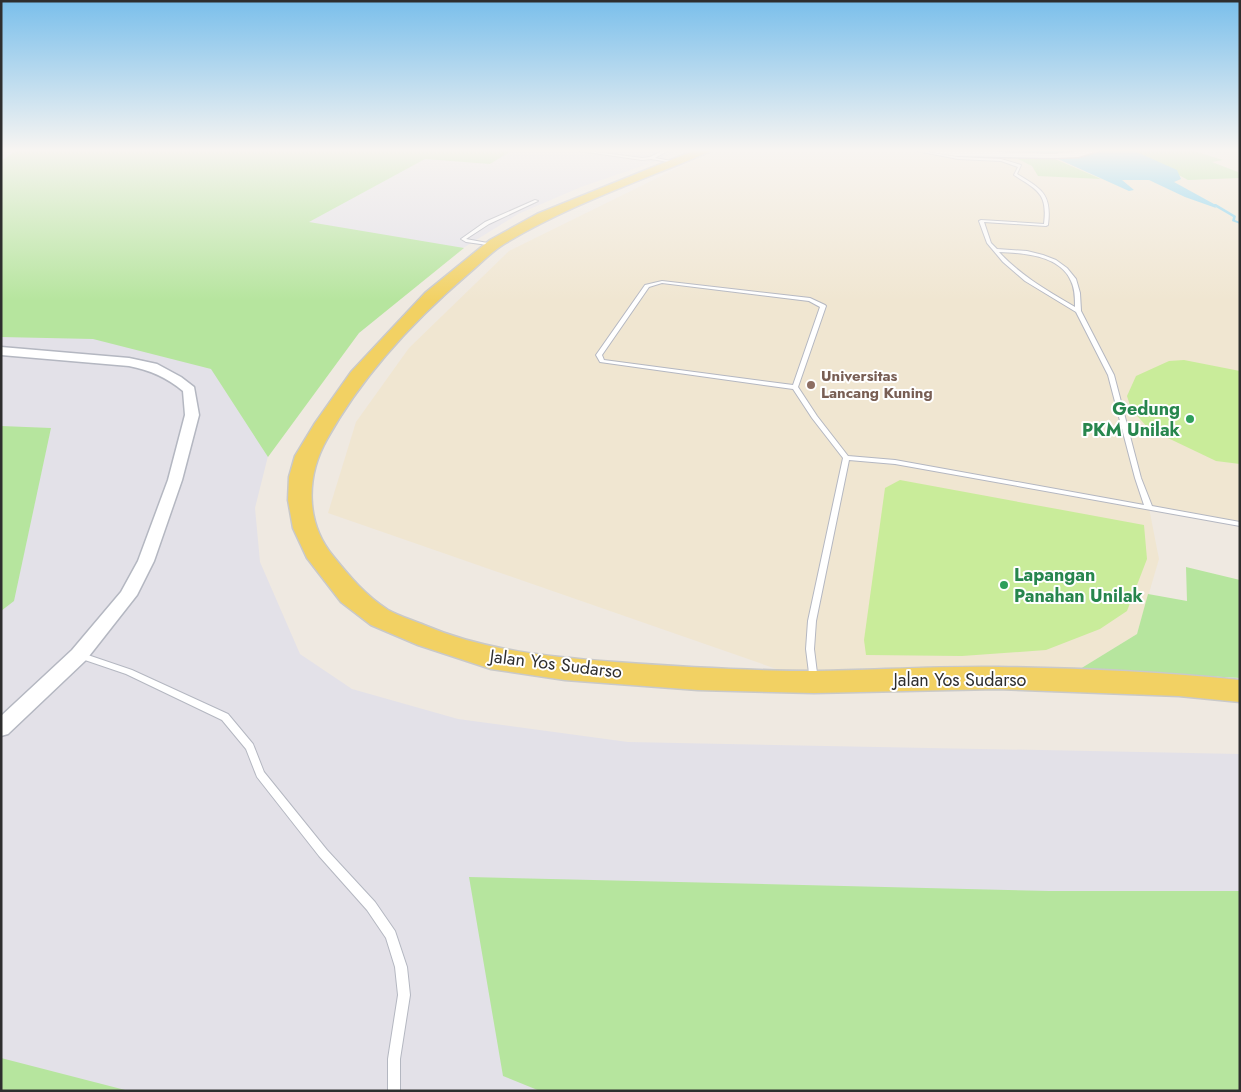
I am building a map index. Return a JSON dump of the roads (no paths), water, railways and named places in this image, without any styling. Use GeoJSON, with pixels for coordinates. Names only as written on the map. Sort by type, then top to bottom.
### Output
{"type":"FeatureCollection","features":[{"type":"Feature","properties":{"kind":"main road","name":"Jalan Yos Sudarso"},"geometry":{"type":"LineString","coordinates":[[578,200],[493,244],[431,297],[358,376],[325,423],[306,456],[300,477],[300,500],[305,528],[316,552],[350,596],[381,618],[428,638],[491,658],[575,670],[698,679],[814,682],[996,678],[1179,685],[1240,691]]}},
{"type":"Feature","properties":{"kind":"street"},"geometry":{"type":"LineString","coordinates":[[1,351],[129,362],[153,368],[177,380],[189,390],[192,415],[175,480],[146,561],[128,595],[79,656],[1,728]]}},
{"type":"Feature","properties":{"kind":"lane"},"geometry":{"type":"LineString","coordinates":[[1046,200],[1048,214],[1046,225],[981,221],[989,242],[995,250],[1027,280],[1078,311]]}},
{"type":"Feature","properties":{"kind":"lane"},"geometry":{"type":"LineString","coordinates":[[493,244],[463,239],[487,223],[536,201]]}},
{"type":"Feature","properties":{"kind":"lane"},"geometry":{"type":"LineString","coordinates":[[995,250],[1022,252],[1062,263],[1077,287],[1078,311],[1111,374],[1138,478],[1149,508]]}},
{"type":"Feature","properties":{"kind":"lane"},"geometry":{"type":"LineString","coordinates":[[795,387],[607,363],[600,360],[599,355],[651,284],[662,282],[810,300],[822,306],[795,387],[814,418],[846,458],[895,462],[1240,524]]}},
{"type":"Feature","properties":{"kind":"lane"},"geometry":{"type":"LineString","coordinates":[[814,682],[810,649],[812,621],[846,458]]}},
{"type":"Feature","properties":{"kind":"lane"},"geometry":{"type":"LineString","coordinates":[[79,656],[129,672],[225,717],[250,747],[260,774],[324,853],[372,906],[391,935],[401,967],[404,995],[394,1059],[394,1091]]}},
{"type":"Feature","properties":{"kind":"water"},"geometry":{"type":"Polygon","coordinates":[[[1193,200],[1207,200],[1214,204],[1216,208],[1193,200]]]}},
{"type":"Feature","properties":{"kind":"waterway"},"geometry":{"type":"LineString","coordinates":[[1215,205],[1235,217],[1233,220],[1240,223]]}},
{"type":"Feature","properties":{"kind":"place","name":"Universitas Lancang Kuning"},"geometry":{"type":"Point","coordinates":[811,385]}},
{"type":"Feature","properties":{"kind":"place","name":"Gedung PKM Unilak"},"geometry":{"type":"Point","coordinates":[1190,419]}},
{"type":"Feature","properties":{"kind":"place","name":"Lapangan Panahan Unilak"},"geometry":{"type":"Point","coordinates":[1004,585]}}]}
